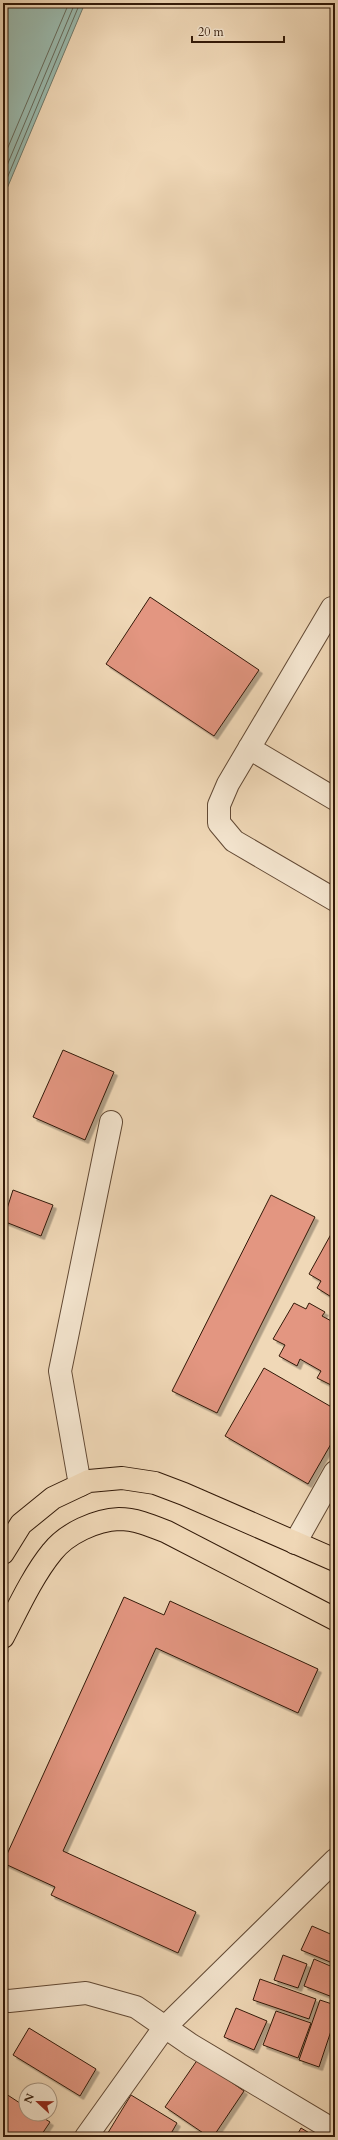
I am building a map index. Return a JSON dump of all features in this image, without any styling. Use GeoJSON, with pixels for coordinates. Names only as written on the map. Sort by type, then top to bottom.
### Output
{"type":"FeatureCollection","features":[{"type":"Feature","properties":{"kind":"main road"},"geometry":{"type":"LineString","coordinates":[[3,1553],[21,1524],[53,1498],[89,1481],[122,1478],[154,1483],[184,1494],[335,1560]]}},
{"type":"Feature","properties":{"kind":"main road"},"geometry":{"type":"LineString","coordinates":[[3,1637],[24,1597],[52,1551],[75,1533],[100,1522],[120,1519],[144,1523],[167,1532],[335,1619]]}},
{"type":"Feature","properties":{"kind":"street"},"geometry":{"type":"LineString","coordinates":[[332,608],[228,784],[220,805],[219,823],[234,841],[335,900]]}},
{"type":"Feature","properties":{"kind":"street"},"geometry":{"type":"LineString","coordinates":[[249,748],[335,799]]}},
{"type":"Feature","properties":{"kind":"street"},"geometry":{"type":"LineString","coordinates":[[80,1485],[60,1371],[110,1122]]}},
{"type":"Feature","properties":{"kind":"street"},"geometry":{"type":"LineString","coordinates":[[296,1543],[335,1472]]}},
{"type":"Feature","properties":{"kind":"street"},"geometry":{"type":"LineString","coordinates":[[86,2137],[164,2028],[335,1860]]}},
{"type":"Feature","properties":{"kind":"street"},"geometry":{"type":"LineString","coordinates":[[3,2000],[9,2001],[86,1993],[136,2007],[164,2028],[335,2131]]}},
{"type":"Feature","properties":{"kind":"water"},"geometry":{"type":"Polygon","coordinates":[[[3,3],[85,3],[3,198],[3,3]]]}},
{"type":"Feature","properties":{"kind":"building"},"geometry":{"type":"Polygon","coordinates":[[[150,597],[259,670],[214,736],[106,664],[150,597]]]}},
{"type":"Feature","properties":{"kind":"building"},"geometry":{"type":"Polygon","coordinates":[[[63,1050],[114,1072],[85,1140],[33,1117],[63,1050]]]}},
{"type":"Feature","properties":{"kind":"building"},"geometry":{"type":"Polygon","coordinates":[[[13,1190],[53,1205],[41,1236],[3,1221],[13,1190]]]}},
{"type":"Feature","properties":{"kind":"building"},"geometry":{"type":"Polygon","coordinates":[[[271,1195],[315,1217],[217,1413],[172,1391],[271,1195]]]}},
{"type":"Feature","properties":{"kind":"building"},"geometry":{"type":"Polygon","coordinates":[[[335,1227],[335,1295],[333,1298],[317,1288],[321,1281],[309,1274],[335,1227]]]}},
{"type":"Feature","properties":{"kind":"building"},"geometry":{"type":"Polygon","coordinates":[[[294,1303],[306,1309],[309,1303],[325,1312],[322,1316],[335,1323],[335,1387],[317,1378],[321,1371],[300,1359],[297,1366],[279,1356],[285,1345],[273,1339],[294,1303]]]}},
{"type":"Feature","properties":{"kind":"building"},"geometry":{"type":"Polygon","coordinates":[[[264,1368],[335,1409],[335,1437],[308,1484],[225,1436],[264,1368]]]}},
{"type":"Feature","properties":{"kind":"building"},"geometry":{"type":"Polygon","coordinates":[[[124,1597],[164,1615],[170,1601],[318,1669],[298,1713],[156,1648],[63,1851],[196,1912],[178,1953],[51,1895],[55,1887],[3,1863],[124,1597]]]}},
{"type":"Feature","properties":{"kind":"building"},"geometry":{"type":"Polygon","coordinates":[[[312,1926],[335,1936],[335,1964],[301,1950],[312,1926]]]}},
{"type":"Feature","properties":{"kind":"building"},"geometry":{"type":"Polygon","coordinates":[[[283,1955],[307,1964],[298,1988],[274,1980],[283,1955]]]}},
{"type":"Feature","properties":{"kind":"building"},"geometry":{"type":"Polygon","coordinates":[[[314,1959],[335,1968],[335,1998],[304,1986],[314,1959]]]}},
{"type":"Feature","properties":{"kind":"building"},"geometry":{"type":"Polygon","coordinates":[[[260,1979],[316,1999],[309,2019],[253,2000],[260,1979]]]}},
{"type":"Feature","properties":{"kind":"building"},"geometry":{"type":"Polygon","coordinates":[[[320,2000],[335,2005],[335,2019],[319,2067],[299,2060],[320,2000]]]}},
{"type":"Feature","properties":{"kind":"building"},"geometry":{"type":"Polygon","coordinates":[[[236,2008],[267,2021],[254,2050],[224,2037],[236,2008]]]}},
{"type":"Feature","properties":{"kind":"building"},"geometry":{"type":"Polygon","coordinates":[[[276,2011],[311,2023],[298,2058],[263,2045],[276,2011]]]}},
{"type":"Feature","properties":{"kind":"building"},"geometry":{"type":"Polygon","coordinates":[[[29,2028],[96,2069],[80,2096],[13,2055],[29,2028]]]}},
{"type":"Feature","properties":{"kind":"building"},"geometry":{"type":"Polygon","coordinates":[[[198,2059],[244,2091],[213,2137],[209,2137],[165,2107],[198,2059]]]}},
{"type":"Feature","properties":{"kind":"building"},"geometry":{"type":"Polygon","coordinates":[[[3,2092],[18,2102],[18,2122],[50,2122],[40,2137],[3,2137],[3,2092]]]}},
{"type":"Feature","properties":{"kind":"building"},"geometry":{"type":"Polygon","coordinates":[[[131,2095],[177,2123],[169,2137],[106,2136],[131,2095]]]}},
{"type":"Feature","properties":{"kind":"building"},"geometry":{"type":"Polygon","coordinates":[[[301,2128],[316,2137],[296,2137],[301,2128]]]}}]}
